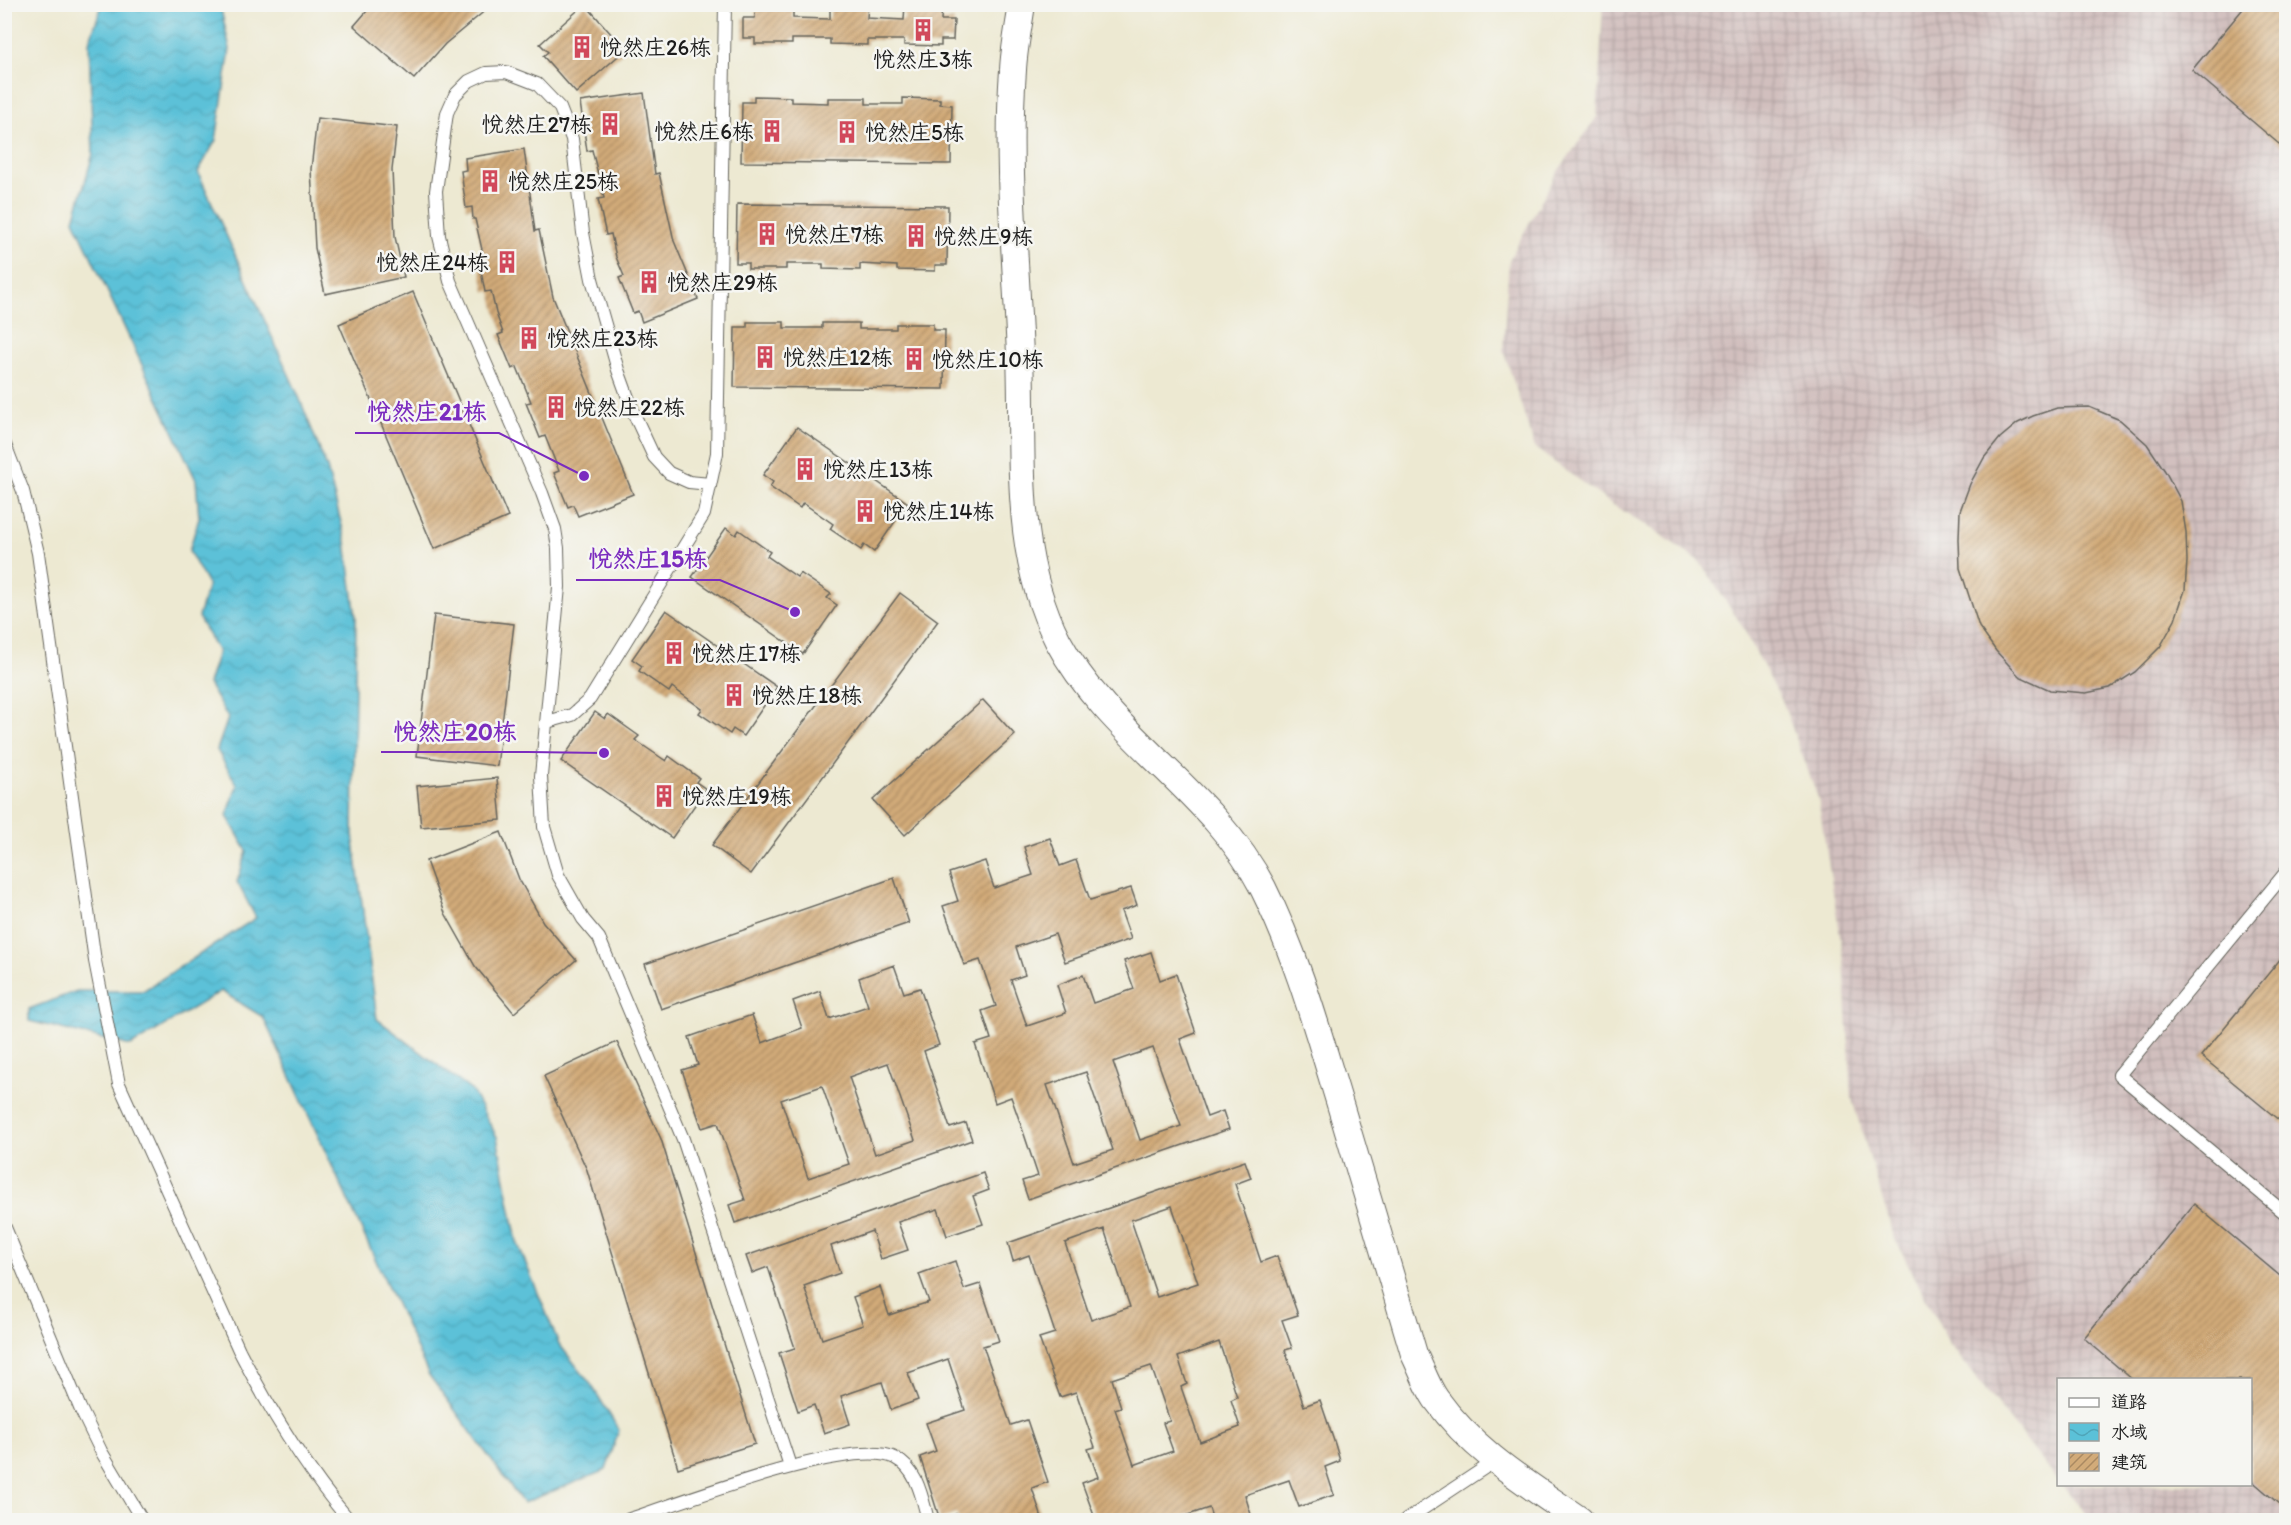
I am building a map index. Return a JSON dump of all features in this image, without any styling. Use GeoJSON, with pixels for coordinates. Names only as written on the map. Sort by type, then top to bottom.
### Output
{"type":"FeatureCollection","features":[{"type":"Feature","properties":{"kind":"street"},"geometry":{"type":"LineString","coordinates":[[1022,4],[1013,68],[1012,196],[1022,400],[1020,461],[1024,525],[1035,586],[1059,642],[1089,687],[1229,835],[1261,885],[1289,943],[1310,1004],[1413,1354],[1435,1397],[1463,1433],[1495,1461],[1580,1521]]}},
{"type":"Feature","properties":{"kind":"lane"},"geometry":{"type":"LineString","coordinates":[[547,722],[572,715],[590,699],[704,514],[717,453],[725,4]]}},
{"type":"Feature","properties":{"kind":"lane"},"geometry":{"type":"LineString","coordinates":[[710,484],[689,482],[669,472],[654,457],[634,414],[618,370],[592,279],[578,198],[572,139],[560,108],[537,84],[506,72],[486,73],[469,81],[455,95],[447,113],[436,191],[439,236],[450,281],[542,492],[555,529],[559,587],[541,776],[541,801],[549,851],[569,898],[599,938],[683,1139],[790,1466]]}},
{"type":"Feature","properties":{"kind":"lane"},"geometry":{"type":"LineString","coordinates":[[4,442],[23,491],[38,553],[95,961],[118,1084],[238,1350],[258,1389],[303,1462],[349,1521]]}},
{"type":"Feature","properties":{"kind":"lane"},"geometry":{"type":"LineString","coordinates":[[2286,872],[2119,1075],[2286,1214]]}},
{"type":"Feature","properties":{"kind":"lane"},"geometry":{"type":"LineString","coordinates":[[4,1225],[80,1408],[107,1462],[141,1521]]}},
{"type":"Feature","properties":{"kind":"lane"},"geometry":{"type":"LineString","coordinates":[[627,1521],[790,1466],[873,1453],[895,1458],[912,1472],[921,1493],[928,1521]]}},
{"type":"Feature","properties":{"kind":"lane"},"geometry":{"type":"LineString","coordinates":[[1406,1521],[1495,1461]]}},
{"type":"Feature","properties":{"kind":"shaded area"},"geometry":{"type":"Polygon","coordinates":[[[1603,5],[2286,5],[2286,1520],[2092,1520],[2063,1486],[2252,1486],[2252,1378],[2057,1378],[2057,1480],[1950,1345],[1894,1237],[1852,1099],[1844,960],[1818,798],[1783,703],[1741,624],[1699,561],[1610,503],[1535,448],[1503,349],[1509,260],[1556,174],[1597,117],[1603,5]]]}},
{"type":"Feature","properties":{"kind":"water"},"geometry":{"type":"Polygon","coordinates":[[[102,5],[220,5],[230,49],[216,140],[198,172],[299,397],[327,468],[346,542],[356,618],[353,834],[377,1019],[472,1091],[497,1137],[517,1242],[559,1344],[592,1386],[619,1430],[606,1470],[523,1503],[429,1375],[263,1017],[221,991],[131,1046],[29,1021],[29,1009],[77,991],[143,991],[256,918],[237,882],[247,851],[227,816],[237,785],[217,750],[228,718],[208,684],[218,652],[198,617],[208,585],[189,551],[199,518],[196,480],[74,220],[93,154],[89,42],[102,5]]]}},
{"type":"Feature","properties":{"kind":"building"},"geometry":{"type":"Polygon","coordinates":[[[373,4],[493,4],[445,44],[414,79],[354,26],[373,4]]]}},
{"type":"Feature","properties":{"kind":"building","name":"悦然庄26栋"},"geometry":{"type":"Polygon","coordinates":[[[585,4],[625,50],[576,93],[543,56],[548,52],[540,44],[585,4]]]}},
{"type":"Feature","properties":{"kind":"building"},"geometry":{"type":"Polygon","coordinates":[[[756,4],[793,4],[793,18],[830,19],[830,4],[868,4],[867,18],[904,20],[905,4],[942,4],[941,20],[954,20],[953,40],[941,40],[941,46],[904,45],[904,40],[867,40],[867,45],[830,44],[830,39],[792,39],[792,44],[755,44],[755,38],[743,38],[743,18],[755,18],[756,4]]]}},
{"type":"Feature","properties":{"kind":"building"},"geometry":{"type":"Polygon","coordinates":[[[2247,4],[2286,4],[2286,150],[2192,70],[2247,4]]]}},
{"type":"Feature","properties":{"kind":"building"},"geometry":{"type":"Polygon","coordinates":[[[644,93],[655,174],[659,173],[674,241],[698,299],[642,322],[638,311],[633,313],[619,278],[624,276],[616,257],[611,234],[606,235],[598,199],[604,198],[592,150],[587,151],[580,102],[644,93]]]}},
{"type":"Feature","properties":{"kind":"building"},"geometry":{"type":"Polygon","coordinates":[[[754,96],[791,97],[791,102],[828,103],[828,98],[866,98],[866,104],[903,104],[903,98],[940,99],[940,104],[952,105],[951,164],[741,162],[742,102],[754,102],[754,96]]]}},
{"type":"Feature","properties":{"kind":"building"},"geometry":{"type":"Polygon","coordinates":[[[317,118],[397,127],[392,170],[395,237],[404,277],[325,294],[315,248],[311,169],[317,118]]]}},
{"type":"Feature","properties":{"kind":"building"},"geometry":{"type":"Polygon","coordinates":[[[524,149],[535,231],[539,230],[553,297],[633,494],[578,516],[573,505],[568,507],[554,473],[559,471],[545,436],[540,438],[526,403],[531,402],[517,367],[512,369],[498,335],[503,333],[491,291],[485,292],[478,256],[483,254],[472,207],[466,208],[461,171],[466,170],[465,158],[524,149]]]}},
{"type":"Feature","properties":{"kind":"building"},"geometry":{"type":"Polygon","coordinates":[[[737,204],[948,206],[947,265],[935,265],[935,271],[897,270],[897,266],[860,264],[860,270],[823,269],[823,264],[786,264],[786,269],[748,269],[748,263],[736,263],[737,204]]]}},
{"type":"Feature","properties":{"kind":"building"},"geometry":{"type":"Polygon","coordinates":[[[413,292],[508,517],[434,549],[339,324],[413,292]]]}},
{"type":"Feature","properties":{"kind":"building"},"geometry":{"type":"Polygon","coordinates":[[[747,322],[784,322],[784,328],[822,328],[822,323],[859,323],[859,329],[896,329],[896,324],[933,324],[933,330],[945,330],[944,389],[734,387],[735,327],[747,327],[747,322]]]}},
{"type":"Feature","properties":{"kind":"building"},"geometry":{"type":"Polygon","coordinates":[[[2089,407],[2120,420],[2147,444],[2165,471],[2181,501],[2186,532],[2187,561],[2185,590],[2175,620],[2160,647],[2135,672],[2110,688],[2086,693],[2050,690],[2019,676],[1996,651],[1979,627],[1960,568],[1959,539],[1960,511],[1970,484],[1984,458],[2000,438],[2018,423],[2033,416],[2057,408],[2089,407]]]}},
{"type":"Feature","properties":{"kind":"building"},"geometry":{"type":"Polygon","coordinates":[[[797,427],[908,503],[874,552],[864,545],[861,550],[830,529],[833,524],[803,503],[800,508],[770,487],[773,482],[763,475],[797,427]]]}},
{"type":"Feature","properties":{"kind":"building"},"geometry":{"type":"Polygon","coordinates":[[[726,528],[736,535],[739,530],[770,552],[767,556],[797,577],[800,573],[831,594],[827,598],[837,605],[803,654],[692,577],[726,528]]]}},
{"type":"Feature","properties":{"kind":"building"},"geometry":{"type":"Polygon","coordinates":[[[900,593],[938,621],[751,874],[712,845],[900,593]]]}},
{"type":"Feature","properties":{"kind":"building"},"geometry":{"type":"Polygon","coordinates":[[[666,610],[777,687],[743,736],[733,729],[730,734],[699,713],[702,709],[672,687],[669,692],[639,671],[642,666],[632,659],[666,610]]]}},
{"type":"Feature","properties":{"kind":"building"},"geometry":{"type":"Polygon","coordinates":[[[434,615],[514,624],[497,766],[417,756],[434,615]]]}},
{"type":"Feature","properties":{"kind":"building"},"geometry":{"type":"Polygon","coordinates":[[[983,700],[1015,735],[905,835],[873,800],[983,700]]]}},
{"type":"Feature","properties":{"kind":"building"},"geometry":{"type":"Polygon","coordinates":[[[595,712],[605,719],[608,714],[639,736],[635,740],[666,761],[669,756],[699,778],[696,782],[706,789],[672,838],[561,761],[595,712]]]}},
{"type":"Feature","properties":{"kind":"building"},"geometry":{"type":"Polygon","coordinates":[[[497,778],[501,820],[421,827],[417,786],[497,778]]]}},
{"type":"Feature","properties":{"kind":"building"},"geometry":{"type":"Polygon","coordinates":[[[501,832],[519,879],[543,922],[576,960],[514,1013],[475,966],[445,913],[426,861],[501,832]]]}},
{"type":"Feature","properties":{"kind":"building"},"geometry":{"type":"Polygon","coordinates":[[[1050,838],[1060,866],[1076,860],[1090,900],[1131,888],[1137,905],[1121,911],[1131,939],[1065,962],[1055,934],[1016,947],[1025,975],[1011,980],[1027,1026],[1066,1013],[1057,985],[1083,975],[1093,1003],[1134,989],[1124,961],[1151,952],[1160,980],[1176,974],[1196,1033],[1180,1039],[1207,1117],[1223,1111],[1229,1129],[1028,1199],[1022,1181],[1038,1176],[1021,1125],[1011,1097],[995,1103],[975,1044],[991,1039],[982,1011],[996,1006],[980,960],[964,965],[943,906],[958,901],[949,873],[985,861],[994,888],[1033,875],[1024,847],[1050,838]],[[1153,1048],[1113,1062],[1140,1140],[1181,1126],[1153,1048]],[[1086,1072],[1047,1085],[1074,1163],[1113,1150],[1086,1072]]]}},
{"type":"Feature","properties":{"kind":"building"},"geometry":{"type":"Polygon","coordinates":[[[894,878],[909,923],[661,1009],[645,964],[894,878]]]}},
{"type":"Feature","properties":{"kind":"building"},"geometry":{"type":"Polygon","coordinates":[[[2286,952],[2286,1126],[2201,1056],[2286,952]]]}},
{"type":"Feature","properties":{"kind":"building"},"geometry":{"type":"Polygon","coordinates":[[[894,965],[904,993],[920,988],[939,1045],[924,1051],[950,1128],[966,1123],[972,1140],[735,1223],[729,1205],[745,1200],[718,1123],[702,1128],[682,1070],[698,1065],[689,1037],[752,1015],[762,1043],[802,1028],[793,1001],[820,991],[829,1019],[868,1006],[859,978],[894,965]],[[888,1063],[849,1077],[875,1154],[915,1140],[888,1063]],[[822,1086],[781,1100],[808,1178],[849,1164],[822,1086]]]}},
{"type":"Feature","properties":{"kind":"building"},"geometry":{"type":"Polygon","coordinates":[[[617,1042],[661,1139],[755,1444],[678,1468],[587,1170],[544,1076],[617,1042]]]}},
{"type":"Feature","properties":{"kind":"building"},"geometry":{"type":"Polygon","coordinates":[[[1245,1161],[1251,1178],[1235,1184],[1261,1262],[1277,1256],[1298,1315],[1282,1320],[1292,1348],[1285,1350],[1304,1406],[1320,1400],[1335,1444],[1340,1461],[1325,1467],[1334,1495],[1299,1507],[1289,1480],[1245,1495],[1253,1521],[1213,1521],[1209,1508],[1170,1521],[1096,1521],[1082,1483],[1098,1477],[1088,1449],[1095,1447],[1076,1392],[1060,1397],[1039,1338],[1055,1333],[1029,1255],[1013,1261],[1008,1243],[1245,1161]],[[1172,1206],[1131,1220],[1157,1297],[1198,1283],[1172,1206]],[[1104,1229],[1065,1243],[1091,1320],[1130,1307],[1104,1229]],[[1219,1342],[1178,1357],[1187,1384],[1181,1387],[1200,1442],[1240,1427],[1231,1400],[1237,1397],[1219,1342]],[[1151,1366],[1112,1379],[1121,1407],[1115,1409],[1134,1465],[1173,1451],[1163,1423],[1170,1421],[1151,1366]]]}},
{"type":"Feature","properties":{"kind":"building"},"geometry":{"type":"Polygon","coordinates":[[[983,1173],[989,1190],[973,1196],[983,1224],[947,1236],[938,1209],[898,1222],[908,1250],[881,1259],[872,1231],[831,1246],[840,1273],[804,1286],[822,1339],[863,1325],[853,1297],[880,1287],[889,1315],[929,1302],[919,1274],[955,1261],[964,1289],[980,1284],[999,1341],[983,1346],[1011,1425],[1027,1420],[1048,1482],[1032,1488],[1043,1521],[959,1521],[956,1514],[940,1520],[920,1457],[936,1451],[926,1423],[965,1410],[948,1359],[908,1373],[918,1400],[891,1410],[882,1382],[841,1396],[850,1424],[824,1433],[814,1405],[798,1411],[779,1353],[795,1348],[768,1267],[752,1273],[746,1256],[983,1173]]]}},
{"type":"Feature","properties":{"kind":"building"},"geometry":{"type":"Polygon","coordinates":[[[2194,1204],[2286,1281],[2286,1510],[2252,1481],[2252,1378],[2131,1378],[2084,1338],[2194,1204]]]}},
{"type":"Feature","properties":{"kind":"place","name":"悦然庄3栋"},"geometry":{"type":"Point","coordinates":[923,30]}},
{"type":"Feature","properties":{"kind":"place","name":"悦然庄26栋"},"geometry":{"type":"Point","coordinates":[582,47]}},
{"type":"Feature","properties":{"kind":"place","name":"悦然庄27栋"},"geometry":{"type":"Point","coordinates":[610,124]}},
{"type":"Feature","properties":{"kind":"place","name":"悦然庄6栋"},"geometry":{"type":"Point","coordinates":[772,131]}},
{"type":"Feature","properties":{"kind":"place","name":"悦然庄5栋"},"geometry":{"type":"Point","coordinates":[847,132]}},
{"type":"Feature","properties":{"kind":"place","name":"悦然庄25栋"},"geometry":{"type":"Point","coordinates":[490,181]}},
{"type":"Feature","properties":{"kind":"place","name":"悦然庄7栋"},"geometry":{"type":"Point","coordinates":[767,234]}},
{"type":"Feature","properties":{"kind":"place","name":"悦然庄9栋"},"geometry":{"type":"Point","coordinates":[916,236]}},
{"type":"Feature","properties":{"kind":"place","name":"悦然庄24栋"},"geometry":{"type":"Point","coordinates":[507,262]}},
{"type":"Feature","properties":{"kind":"place","name":"悦然庄29栋"},"geometry":{"type":"Point","coordinates":[649,282]}},
{"type":"Feature","properties":{"kind":"place","name":"悦然庄23栋"},"geometry":{"type":"Point","coordinates":[529,338]}},
{"type":"Feature","properties":{"kind":"place","name":"悦然庄12栋"},"geometry":{"type":"Point","coordinates":[765,357]}},
{"type":"Feature","properties":{"kind":"place","name":"悦然庄10栋"},"geometry":{"type":"Point","coordinates":[914,359]}},
{"type":"Feature","properties":{"kind":"place","name":"悦然庄22栋"},"geometry":{"type":"Point","coordinates":[556,407]}},
{"type":"Feature","properties":{"kind":"place","name":"悦然庄13栋"},"geometry":{"type":"Point","coordinates":[805,469]}},
{"type":"Feature","properties":{"kind":"place","name":"悦然庄21栋"},"geometry":{"type":"Point","coordinates":[584,476]}},
{"type":"Feature","properties":{"kind":"place","name":"悦然庄14栋"},"geometry":{"type":"Point","coordinates":[865,511]}},
{"type":"Feature","properties":{"kind":"place","name":"悦然庄15栋"},"geometry":{"type":"Point","coordinates":[795,612]}},
{"type":"Feature","properties":{"kind":"place","name":"悦然庄17栋"},"geometry":{"type":"Point","coordinates":[674,653]}},
{"type":"Feature","properties":{"kind":"place","name":"悦然庄18栋"},"geometry":{"type":"Point","coordinates":[734,695]}},
{"type":"Feature","properties":{"kind":"place","name":"悦然庄20栋"},"geometry":{"type":"Point","coordinates":[604,753]}},
{"type":"Feature","properties":{"kind":"place","name":"悦然庄19栋"},"geometry":{"type":"Point","coordinates":[664,796]}}]}
